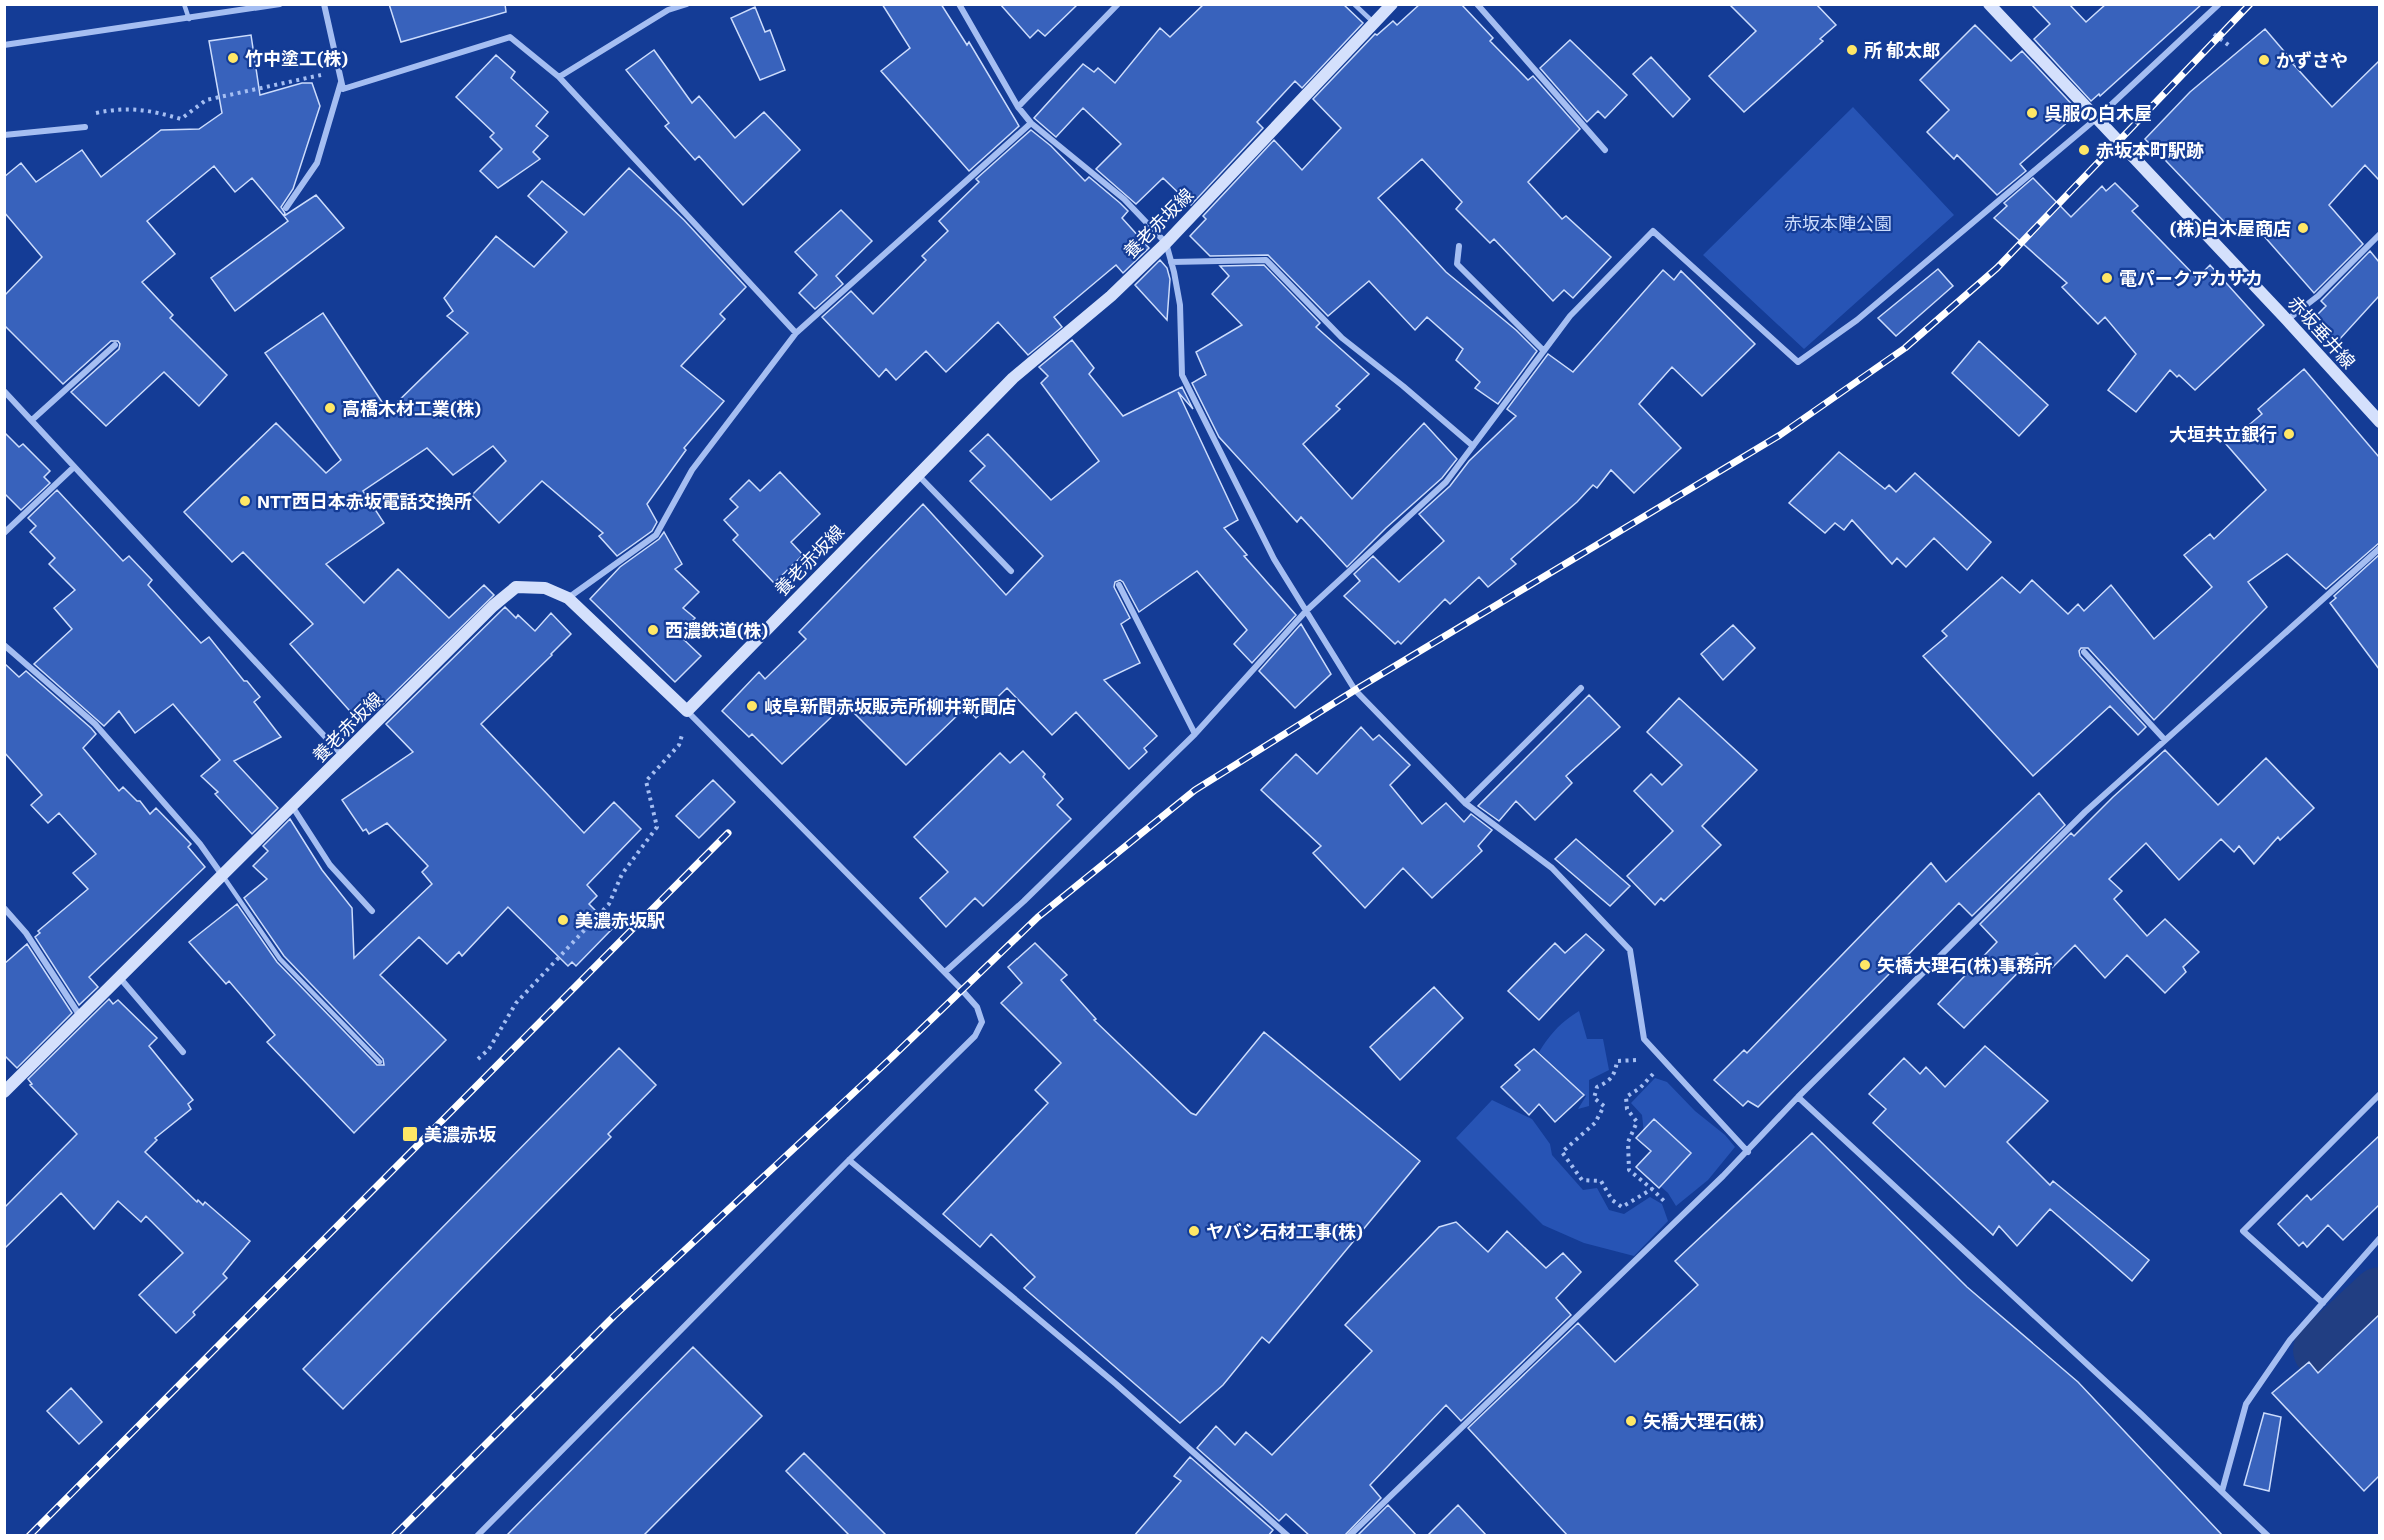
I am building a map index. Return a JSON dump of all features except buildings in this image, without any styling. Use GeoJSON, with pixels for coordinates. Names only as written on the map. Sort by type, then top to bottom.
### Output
{"type":"FeatureCollection","features":[{"type":"Feature","properties":{"kind":"main road","name":"養老赤坂線"},"geometry":{"type":"LineString","coordinates":[[4,1092],[493,606],[516,587],[545,588],[568,598],[687,711],[1012,378],[1111,296],[1166,243],[1392,4]]}},
{"type":"Feature","properties":{"kind":"main road","name":"赤坂垂井線"},"geometry":{"type":"LineString","coordinates":[[1989,4],[2287,320],[2379,422]]}},
{"type":"Feature","properties":{"kind":"street"},"geometry":{"type":"LineString","coordinates":[[4,45],[280,4]]}},
{"type":"Feature","properties":{"kind":"street"},"geometry":{"type":"LineString","coordinates":[[324,4],[343,89],[510,37],[559,77],[796,333]]}},
{"type":"Feature","properties":{"kind":"street"},"geometry":{"type":"LineString","coordinates":[[559,77],[668,10],[687,4]]}},
{"type":"Feature","properties":{"kind":"street"},"geometry":{"type":"LineString","coordinates":[[959,4],[1018,107],[1031,123],[1124,199],[1166,243],[1180,305],[1182,375],[1274,559],[1355,690],[1465,803],[1552,868],[1630,950],[1644,1039],[1748,1152]]}},
{"type":"Feature","properties":{"kind":"street"},"geometry":{"type":"LineString","coordinates":[[1018,107],[1118,4]]}},
{"type":"Feature","properties":{"kind":"street"},"geometry":{"type":"LineString","coordinates":[[1477,4],[1605,150]]}},
{"type":"Feature","properties":{"kind":"street"},"geometry":{"type":"LineString","coordinates":[[945,972],[1024,901],[1195,734],[1306,611],[1446,482],[1570,316],[1653,231],[1798,362],[1857,320],[2097,118],[2219,4]]}},
{"type":"Feature","properties":{"kind":"street"},"geometry":{"type":"LineString","coordinates":[[286,208],[317,163],[342,82]]}},
{"type":"Feature","properties":{"kind":"street"},"geometry":{"type":"LineString","coordinates":[[568,598],[656,535],[692,470],[796,333],[1031,123]]}},
{"type":"Feature","properties":{"kind":"street"},"geometry":{"type":"LineString","coordinates":[[4,135],[85,127]]}},
{"type":"Feature","properties":{"kind":"street"},"geometry":{"type":"LineString","coordinates":[[2287,320],[2318,296],[2379,234]]}},
{"type":"Feature","properties":{"kind":"street"},"geometry":{"type":"LineString","coordinates":[[1459,246],[1457,264],[1544,351]]}},
{"type":"Feature","properties":{"kind":"street"},"geometry":{"type":"LineString","coordinates":[[1171,262],[1266,260],[1342,338],[1473,446]]}},
{"type":"Feature","properties":{"kind":"street"},"geometry":{"type":"LineString","coordinates":[[32,420],[115,345]]}},
{"type":"Feature","properties":{"kind":"street"},"geometry":{"type":"LineString","coordinates":[[4,391],[343,756]]}},
{"type":"Feature","properties":{"kind":"street"},"geometry":{"type":"LineString","coordinates":[[4,533],[74,467]]}},
{"type":"Feature","properties":{"kind":"street"},"geometry":{"type":"LineString","coordinates":[[918,475],[1011,571]]}},
{"type":"Feature","properties":{"kind":"street"},"geometry":{"type":"LineString","coordinates":[[1349,1536],[1748,1152],[1798,1097],[2085,812],[2379,548]]}},
{"type":"Feature","properties":{"kind":"street"},"geometry":{"type":"LineString","coordinates":[[1119,585],[1195,734]]}},
{"type":"Feature","properties":{"kind":"street"},"geometry":{"type":"LineString","coordinates":[[4,645],[95,724],[200,844],[223,876]]}},
{"type":"Feature","properties":{"kind":"street"},"geometry":{"type":"LineString","coordinates":[[2084,652],[2164,739]]}},
{"type":"Feature","properties":{"kind":"street"},"geometry":{"type":"LineString","coordinates":[[1465,803],[1581,688]]}},
{"type":"Feature","properties":{"kind":"street"},"geometry":{"type":"LineString","coordinates":[[477,1536],[975,1036],[982,1022],[977,1007],[945,972],[687,711]]}},
{"type":"Feature","properties":{"kind":"street"},"geometry":{"type":"LineString","coordinates":[[292,806],[330,865],[372,912]]}},
{"type":"Feature","properties":{"kind":"street"},"geometry":{"type":"LineString","coordinates":[[4,908],[26,933],[81,1016]]}},
{"type":"Feature","properties":{"kind":"street"},"geometry":{"type":"LineString","coordinates":[[120,978],[183,1052]]}},
{"type":"Feature","properties":{"kind":"street"},"geometry":{"type":"LineString","coordinates":[[2323,1303],[2243,1231],[2379,1095]]}},
{"type":"Feature","properties":{"kind":"street"},"geometry":{"type":"LineString","coordinates":[[1798,1097],[2141,1413],[2268,1536]]}},
{"type":"Feature","properties":{"kind":"street"},"geometry":{"type":"LineString","coordinates":[[849,1160],[1116,1384],[1288,1536]]}},
{"type":"Feature","properties":{"kind":"street"},"geometry":{"type":"LineString","coordinates":[[2222,1491],[2246,1404],[2290,1340],[2379,1238]]}},
{"type":"Feature","properties":{"kind":"lane"},"geometry":{"type":"LineString","coordinates":[[184,4],[189,19]]}},
{"type":"Feature","properties":{"kind":"lane"},"geometry":{"type":"LineString","coordinates":[[1354,4],[1374,24]]}},
{"type":"Feature","properties":{"kind":"lane"},"geometry":{"type":"LineString","coordinates":[[223,876],[280,959],[380,1062]]}},
{"type":"Feature","properties":{"kind":"path"},"geometry":{"type":"LineString","coordinates":[[85,127],[88,114],[119,108],[155,112],[181,119],[206,100],[339,71]]}},
{"type":"Feature","properties":{"kind":"path"},"geometry":{"type":"LineString","coordinates":[[478,1059],[489,1049],[516,1003],[609,904],[622,874],[657,827],[646,781],[679,746],[687,711]]}},
{"type":"Feature","properties":{"kind":"path"},"geometry":{"type":"LineString","coordinates":[[1645,1060],[1617,1061],[1616,1073],[1609,1082],[1598,1087],[1594,1098],[1605,1106],[1595,1123],[1562,1152],[1582,1180],[1601,1181],[1612,1200],[1622,1207],[1652,1189]]}},
{"type":"Feature","properties":{"kind":"path"},"geometry":{"type":"LineString","coordinates":[[1649,1067],[1654,1073],[1640,1088],[1626,1097],[1627,1109],[1637,1122],[1628,1142],[1629,1170],[1652,1189],[1679,1217]]}},
{"type":"Feature","properties":{"kind":"green space","name":"赤坂本陣公園"},"geometry":{"type":"Polygon","coordinates":[[[1853,107],[1954,215],[1804,349],[1703,255],[1853,107]]]}},
{"type":"Feature","properties":{"kind":"green space"},"geometry":{"type":"Polygon","coordinates":[[[1579,1011],[1587,1039],[1603,1039],[1609,1070],[1589,1080],[1589,1106],[1578,1109],[1586,1096],[1539,1052],[1556,1029],[1579,1011]]]}},
{"type":"Feature","properties":{"kind":"green space"},"geometry":{"type":"Polygon","coordinates":[[[1655,1078],[1667,1082],[1735,1147],[1708,1180],[1676,1206],[1668,1193],[1650,1177],[1658,1152],[1645,1142],[1642,1115],[1631,1103],[1655,1078]]]}},
{"type":"Feature","properties":{"kind":"green space"},"geometry":{"type":"Polygon","coordinates":[[[1492,1100],[1532,1119],[1550,1144],[1552,1155],[1583,1190],[1597,1188],[1609,1210],[1624,1214],[1650,1197],[1662,1204],[1668,1221],[1634,1256],[1584,1243],[1543,1225],[1456,1138],[1492,1100]]]}},
{"type":"Feature","properties":{"kind":"waterway"},"geometry":{"type":"LineString","coordinates":[[2380,1296],[2322,1350],[2380,1412]]}},
{"type":"Feature","properties":{"kind":"railway"},"geometry":{"type":"LineString","coordinates":[[394,1536],[614,1316],[889,1060],[1038,917],[1195,790],[1355,690],[1780,435],[1905,348],[1997,268],[2250,4]]}},
{"type":"Feature","properties":{"kind":"railway"},"geometry":{"type":"LineString","coordinates":[[29,1536],[728,833]]}},
{"type":"Feature","properties":{"kind":"place","name":"所 郁太郎"},"geometry":{"type":"Point","coordinates":[1852,50]}},
{"type":"Feature","properties":{"kind":"place","name":"竹中塗工(株)"},"geometry":{"type":"Point","coordinates":[233,58]}},
{"type":"Feature","properties":{"kind":"place","name":"かずさや"},"geometry":{"type":"Point","coordinates":[2264,60]}},
{"type":"Feature","properties":{"kind":"place","name":"呉服の白木屋"},"geometry":{"type":"Point","coordinates":[2032,113]}},
{"type":"Feature","properties":{"kind":"place","name":"赤坂本町駅跡"},"geometry":{"type":"Point","coordinates":[2084,150]}},
{"type":"Feature","properties":{"kind":"place","name":"(株)白木屋商店"},"geometry":{"type":"Point","coordinates":[2303,228]}},
{"type":"Feature","properties":{"kind":"place","name":"電パークアカサカ"},"geometry":{"type":"Point","coordinates":[2107,278]}},
{"type":"Feature","properties":{"kind":"place","name":"高橋木材工業(株)"},"geometry":{"type":"Point","coordinates":[330,408]}},
{"type":"Feature","properties":{"kind":"place","name":"大垣共立銀行"},"geometry":{"type":"Point","coordinates":[2289,434]}},
{"type":"Feature","properties":{"kind":"place","name":"NTT西日本赤坂電話交換所"},"geometry":{"type":"Point","coordinates":[245,501]}},
{"type":"Feature","properties":{"kind":"place","name":"西濃鉄道(株)"},"geometry":{"type":"Point","coordinates":[653,630]}},
{"type":"Feature","properties":{"kind":"place","name":"岐阜新聞赤坂販売所柳井新聞店"},"geometry":{"type":"Point","coordinates":[752,706]}},
{"type":"Feature","properties":{"kind":"place","name":"美濃赤坂駅"},"geometry":{"type":"Point","coordinates":[563,920]}},
{"type":"Feature","properties":{"kind":"place","name":"矢橋大理石(株)事務所"},"geometry":{"type":"Point","coordinates":[1865,965]}},
{"type":"Feature","properties":{"kind":"place","name":"美濃赤坂"},"geometry":{"type":"Point","coordinates":[410,1134]}},
{"type":"Feature","properties":{"kind":"place","name":"ヤバシ石材工事(株)"},"geometry":{"type":"Point","coordinates":[1194,1231]}},
{"type":"Feature","properties":{"kind":"place","name":"矢橋大理石(株)"},"geometry":{"type":"Point","coordinates":[1631,1421]}}]}
